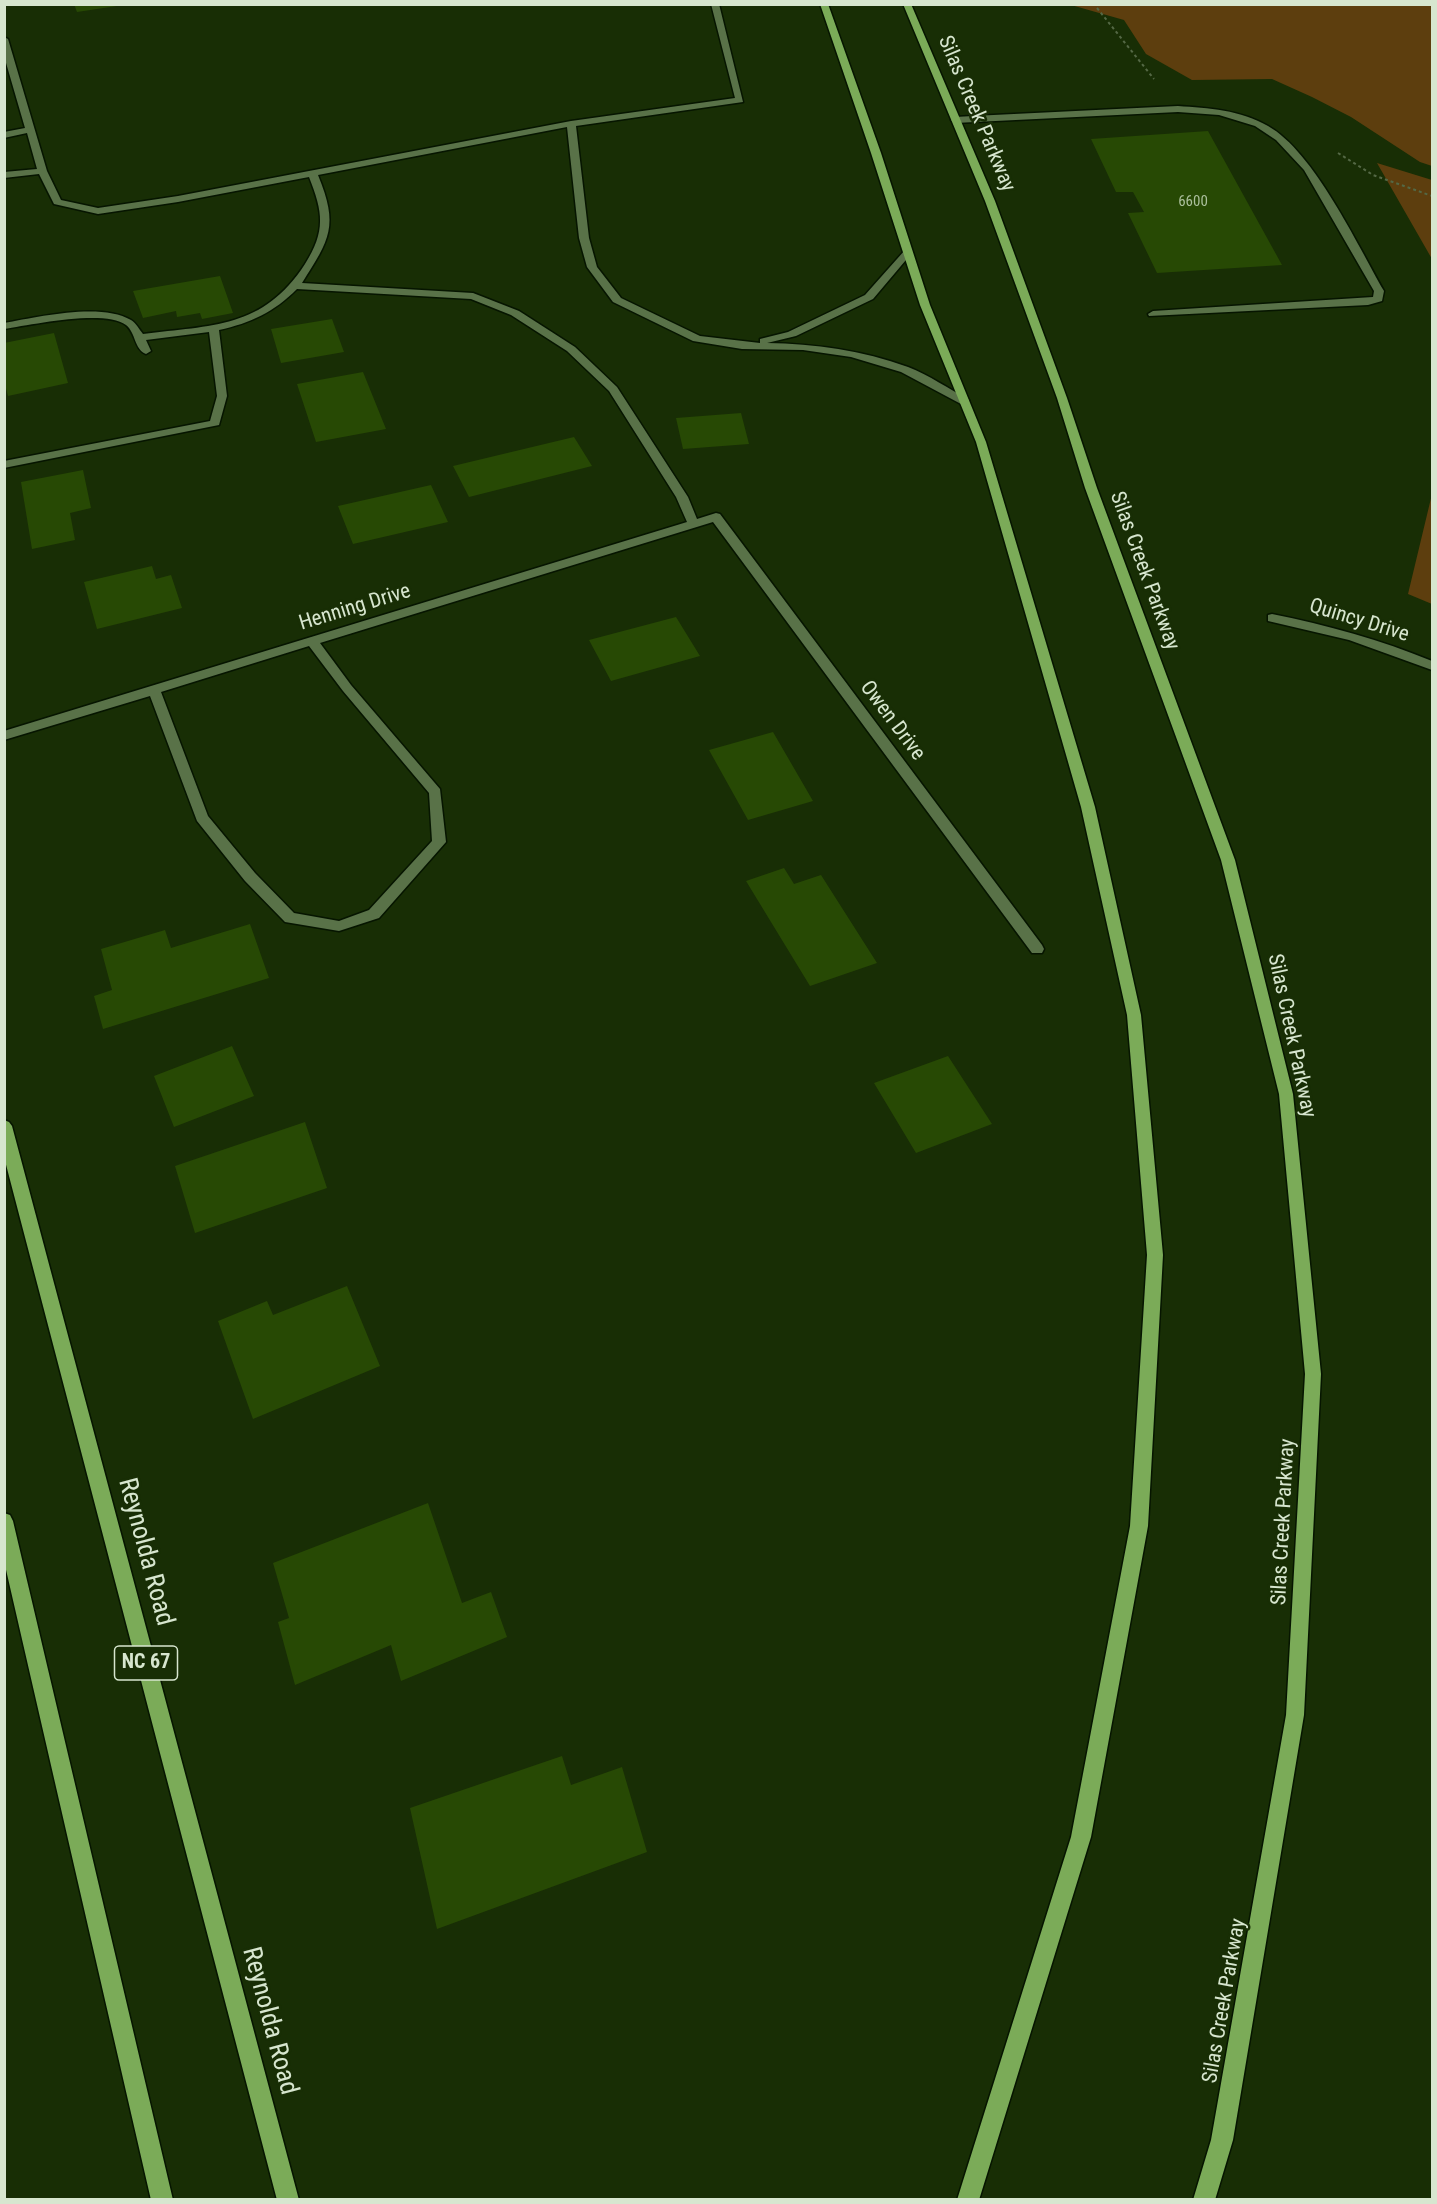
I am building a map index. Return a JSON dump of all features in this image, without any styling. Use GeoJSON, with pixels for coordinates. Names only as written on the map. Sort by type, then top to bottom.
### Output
{"type":"FeatureCollection","features":[{"type":"Feature","properties":{"kind":"main road"},"geometry":{"type":"LineString","coordinates":[[824,4],[925,305],[981,442],[1088,807],[1134,1015],[1155,1255],[1138,1526],[1081,1837],[968,2199]]}},
{"type":"Feature","properties":{"kind":"main road","name":"Silas Creek Parkway"},"geometry":{"type":"LineString","coordinates":[[907,4],[990,201],[1062,398],[1090,488],[1228,860],[1286,1095],[1313,1374],[1294,1714],[1222,2140],[1204,2199]]}},
{"type":"Feature","properties":{"kind":"main road","name":"Reynolda Road"},"geometry":{"type":"LineString","coordinates":[[4,1126],[288,2199]]}},
{"type":"Feature","properties":{"kind":"main road"},"geometry":{"type":"LineString","coordinates":[[4,1521],[162,2199]]}},
{"type":"Feature","properties":{"kind":"street"},"geometry":{"type":"LineString","coordinates":[[4,39],[42,171],[57,202],[98,211],[178,199],[571,124],[740,100],[715,4]]}},
{"type":"Feature","properties":{"kind":"street"},"geometry":{"type":"LineString","coordinates":[[955,120],[1165,109],[1202,110],[1241,117],[1261,125],[1295,152],[1308,169],[1379,291],[1378,299],[1368,302],[1153,314]]}},
{"type":"Feature","properties":{"kind":"street"},"geometry":{"type":"LineString","coordinates":[[571,124],[584,238],[592,267],[617,300],[697,339],[742,346],[803,347],[852,354],[905,370],[965,402]]}},
{"type":"Feature","properties":{"kind":"street"},"geometry":{"type":"LineString","coordinates":[[4,135],[30,130]]}},
{"type":"Feature","properties":{"kind":"street"},"geometry":{"type":"LineString","coordinates":[[4,175],[42,171]]}},
{"type":"Feature","properties":{"kind":"street"},"geometry":{"type":"LineString","coordinates":[[138,338],[214,329],[256,317],[288,297],[325,234],[324,202],[312,173]]}},
{"type":"Feature","properties":{"kind":"street"},"geometry":{"type":"LineString","coordinates":[[742,346],[792,334],[869,297],[908,252]]}},
{"type":"Feature","properties":{"kind":"street"},"geometry":{"type":"LineString","coordinates":[[295,286],[473,296],[514,313],[571,349],[613,389],[682,497],[694,524]]}},
{"type":"Feature","properties":{"kind":"street"},"geometry":{"type":"LineString","coordinates":[[4,326],[77,315],[113,317],[129,322],[146,351]]}},
{"type":"Feature","properties":{"kind":"street"},"geometry":{"type":"LineString","coordinates":[[4,465],[215,423],[222,396],[214,329]]}},
{"type":"Feature","properties":{"kind":"street","name":"Henning Drive"},"geometry":{"type":"LineString","coordinates":[[4,736],[716,517]]}},
{"type":"Feature","properties":{"kind":"street","name":"Owen Drive"},"geometry":{"type":"LineString","coordinates":[[716,517],[1037,949]]}},
{"type":"Feature","properties":{"kind":"street","name":"Quincy Drive"},"geometry":{"type":"LineString","coordinates":[[1272,618],[1300,623],[1388,647],[1432,666]]}},
{"type":"Feature","properties":{"kind":"street"},"geometry":{"type":"LineString","coordinates":[[154,690],[202,818],[250,878],[290,918],[339,926],[374,914],[439,842],[435,792],[347,688],[312,641]]}},
{"type":"Feature","properties":{"kind":"shaded area"},"geometry":{"type":"Polygon","coordinates":[[[1071,5],[1432,5],[1432,166],[1420,162],[1351,117],[1272,79],[1192,80],[1146,54],[1124,20],[1071,5]]]}},
{"type":"Feature","properties":{"kind":"shaded area"},"geometry":{"type":"Polygon","coordinates":[[[1377,163],[1432,180],[1432,259],[1377,163]]]}},
{"type":"Feature","properties":{"kind":"shaded area"},"geometry":{"type":"Polygon","coordinates":[[[1432,494],[1432,604],[1408,594],[1432,494]]]}},
{"type":"Feature","properties":{"kind":"building"},"geometry":{"type":"Polygon","coordinates":[[[74,4],[117,4],[117,6],[77,12],[74,4]]]}},
{"type":"Feature","properties":{"kind":"building"},"geometry":{"type":"Polygon","coordinates":[[[1208,131],[1282,265],[1157,273],[1128,213],[1144,212],[1133,192],[1116,192],[1091,139],[1208,131]]]}},
{"type":"Feature","properties":{"kind":"building"},"geometry":{"type":"Polygon","coordinates":[[[220,276],[233,313],[202,319],[200,313],[177,317],[176,311],[143,318],[133,291],[220,276]]]}},
{"type":"Feature","properties":{"kind":"building"},"geometry":{"type":"Polygon","coordinates":[[[332,319],[344,352],[281,363],[271,329],[332,319]]]}},
{"type":"Feature","properties":{"kind":"building"},"geometry":{"type":"Polygon","coordinates":[[[54,333],[68,383],[8,396],[4,381],[4,343],[54,333]]]}},
{"type":"Feature","properties":{"kind":"building"},"geometry":{"type":"Polygon","coordinates":[[[363,372],[386,429],[316,442],[297,384],[363,372]]]}},
{"type":"Feature","properties":{"kind":"building"},"geometry":{"type":"Polygon","coordinates":[[[741,413],[749,444],[683,449],[676,418],[741,413]]]}},
{"type":"Feature","properties":{"kind":"building"},"geometry":{"type":"Polygon","coordinates":[[[574,437],[592,466],[469,497],[453,466],[574,437]]]}},
{"type":"Feature","properties":{"kind":"building"},"geometry":{"type":"Polygon","coordinates":[[[83,470],[91,508],[70,513],[75,540],[32,549],[21,482],[83,470]]]}},
{"type":"Feature","properties":{"kind":"building"},"geometry":{"type":"Polygon","coordinates":[[[431,485],[448,522],[353,544],[338,506],[431,485]]]}},
{"type":"Feature","properties":{"kind":"building"},"geometry":{"type":"Polygon","coordinates":[[[152,566],[156,579],[171,575],[182,608],[97,629],[84,582],[152,566]]]}},
{"type":"Feature","properties":{"kind":"building"},"geometry":{"type":"Polygon","coordinates":[[[676,617],[700,656],[611,681],[589,640],[676,617]]]}},
{"type":"Feature","properties":{"kind":"building"},"geometry":{"type":"Polygon","coordinates":[[[773,732],[813,801],[748,820],[709,750],[773,732]]]}},
{"type":"Feature","properties":{"kind":"building"},"geometry":{"type":"Polygon","coordinates":[[[784,868],[794,884],[821,875],[877,963],[810,986],[746,881],[784,868]]]}},
{"type":"Feature","properties":{"kind":"building"},"geometry":{"type":"Polygon","coordinates":[[[250,924],[269,978],[103,1029],[94,996],[112,990],[101,949],[165,930],[171,948],[250,924]]]}},
{"type":"Feature","properties":{"kind":"building"},"geometry":{"type":"Polygon","coordinates":[[[232,1046],[254,1096],[174,1127],[154,1076],[232,1046]]]}},
{"type":"Feature","properties":{"kind":"building"},"geometry":{"type":"Polygon","coordinates":[[[948,1056],[992,1124],[916,1153],[874,1083],[948,1056]]]}},
{"type":"Feature","properties":{"kind":"building"},"geometry":{"type":"Polygon","coordinates":[[[305,1122],[327,1188],[195,1233],[175,1166],[305,1122]]]}},
{"type":"Feature","properties":{"kind":"building"},"geometry":{"type":"Polygon","coordinates":[[[347,1286],[380,1366],[253,1419],[218,1321],[267,1301],[273,1315],[347,1286]]]}},
{"type":"Feature","properties":{"kind":"building"},"geometry":{"type":"Polygon","coordinates":[[[428,1503],[462,1603],[491,1592],[507,1637],[401,1681],[391,1645],[295,1685],[278,1622],[289,1618],[273,1563],[428,1503]]]}},
{"type":"Feature","properties":{"kind":"building"},"geometry":{"type":"Polygon","coordinates":[[[562,1756],[571,1785],[622,1767],[647,1852],[437,1929],[410,1808],[562,1756]]]}}]}
